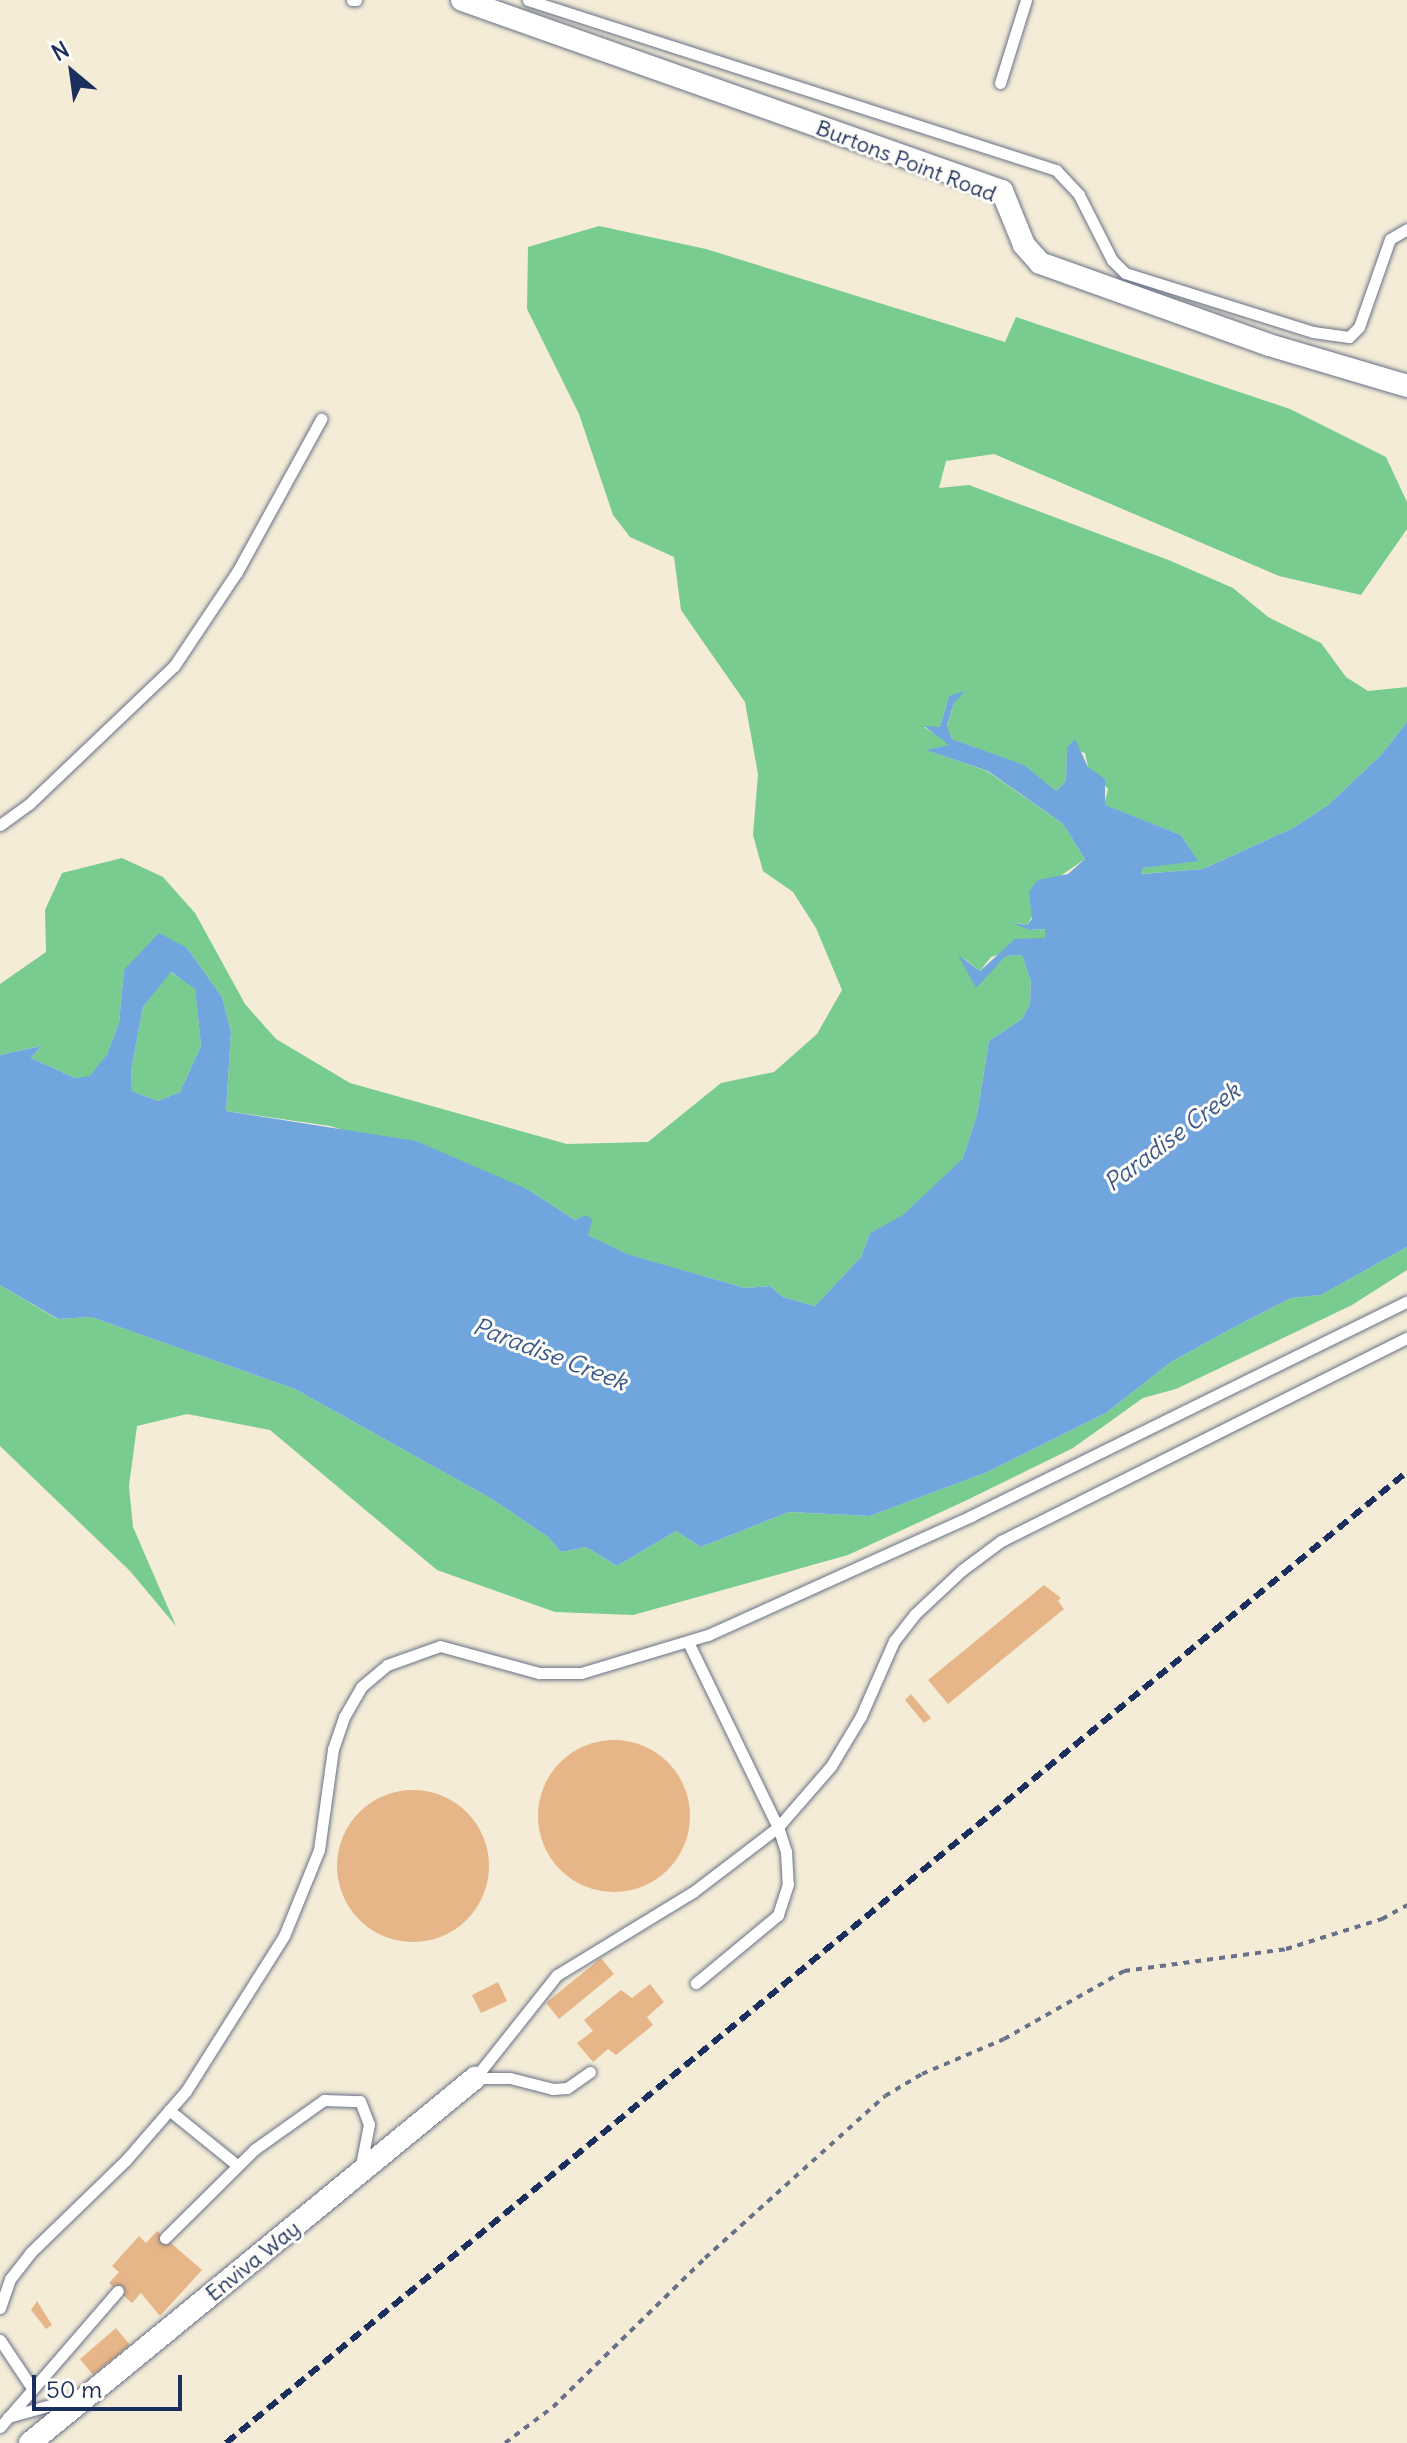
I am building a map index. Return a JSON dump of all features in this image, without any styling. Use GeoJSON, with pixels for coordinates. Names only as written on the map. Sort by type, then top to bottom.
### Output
{"type":"FeatureCollection","features":[{"type":"Feature","properties":{"kind":"street","name":"Burtons Point Road"},"geometry":{"type":"LineString","coordinates":[[462,0],[1002,191],[1024,245],[1040,263],[1269,345],[1407,386]]}},
{"type":"Feature","properties":{"kind":"street","name":"Enviva Way"},"geometry":{"type":"LineString","coordinates":[[30,2443],[475,2078]]}},
{"type":"Feature","properties":{"kind":"lane"},"geometry":{"type":"LineString","coordinates":[[528,0],[1056,170],[1079,195],[1112,260],[1125,273],[1313,332],[1349,337],[1359,327],[1390,239],[1407,229]]}},
{"type":"Feature","properties":{"kind":"lane"},"geometry":{"type":"LineString","coordinates":[[1000,83],[1026,0]]}},
{"type":"Feature","properties":{"kind":"lane"},"geometry":{"type":"LineString","coordinates":[[0,825],[29,804],[174,666],[237,572],[321,419]]}},
{"type":"Feature","properties":{"kind":"lane"},"geometry":{"type":"LineString","coordinates":[[0,2308],[10,2279],[30,2253],[169,2110],[284,1936],[319,1850],[333,1749],[361,1687],[387,1665],[440,1646],[539,1673],[581,1673],[688,1642],[971,1516],[1407,1301]]}},
{"type":"Feature","properties":{"kind":"lane"},"geometry":{"type":"LineString","coordinates":[[475,2078],[557,1975],[693,1892],[778,1827],[831,1766],[861,1716],[894,1641],[915,1614],[962,1570],[1001,1541],[1407,1338]]}},
{"type":"Feature","properties":{"kind":"lane"},"geometry":{"type":"LineString","coordinates":[[688,1642],[778,1827],[786,1851],[786,1902],[778,1915],[696,1983]]}},
{"type":"Feature","properties":{"kind":"lane"},"geometry":{"type":"LineString","coordinates":[[475,2078],[510,2078],[553,2089],[567,2088],[590,2072]]}},
{"type":"Feature","properties":{"kind":"lane"},"geometry":{"type":"LineString","coordinates":[[165,2238],[237,2165],[305,2110],[324,2100],[351,2097],[360,2101],[369,2124],[356,2177]]}},
{"type":"Feature","properties":{"kind":"lane"},"geometry":{"type":"LineString","coordinates":[[169,2110],[237,2165]]}},
{"type":"Feature","properties":{"kind":"lane"},"geometry":{"type":"LineString","coordinates":[[2,2422],[118,2291]]}},
{"type":"Feature","properties":{"kind":"lane"},"geometry":{"type":"LineString","coordinates":[[0,2340],[32,2388]]}},
{"type":"Feature","properties":{"kind":"lane"},"geometry":{"type":"LineString","coordinates":[[2,2422],[64,2403],[94,2389]]}},
{"type":"Feature","properties":{"kind":"path"},"geometry":{"type":"LineString","coordinates":[[505,2443],[553,2407],[844,2130],[909,2081],[1004,2039],[1093,1984],[1124,1971],[1286,1949],[1382,1919],[1407,1905]]}},
{"type":"Feature","properties":{"kind":"green space"},"geometry":{"type":"Polygon","coordinates":[[[599,226],[706,249],[1005,342],[1016,317],[1290,409],[1386,457],[1407,502],[1407,529],[1361,595],[1279,576],[994,454],[946,461],[939,488],[969,485],[1171,561],[1233,588],[1268,617],[1321,643],[1346,677],[1368,691],[1407,687],[1407,722],[1381,755],[1328,805],[1293,828],[1203,869],[1141,874],[1143,868],[1197,860],[1181,835],[1104,805],[1108,789],[1088,767],[1085,753],[1067,748],[1066,781],[1056,791],[1023,765],[952,739],[947,727],[954,703],[949,696],[940,727],[924,727],[951,745],[927,750],[987,771],[1063,824],[1085,859],[1056,879],[1027,925],[1016,923],[1029,930],[1046,929],[1045,939],[991,957],[980,971],[961,956],[985,977],[1006,956],[1022,955],[1031,982],[1030,1004],[1022,1019],[989,1041],[977,1115],[963,1158],[903,1216],[870,1233],[861,1257],[815,1306],[783,1297],[770,1286],[745,1288],[626,1254],[588,1235],[587,1216],[575,1220],[527,1189],[480,1173],[330,1126],[226,1111],[231,1032],[222,997],[187,948],[124,970],[119,1023],[107,1054],[90,1077],[75,1078],[31,1058],[41,1046],[0,1055],[0,984],[46,952],[45,910],[62,873],[122,858],[163,877],[195,913],[245,1004],[276,1039],[350,1083],[567,1144],[648,1142],[721,1083],[774,1072],[817,1034],[842,990],[816,928],[793,892],[763,871],[753,835],[758,774],[745,702],[681,610],[674,557],[630,537],[613,515],[579,414],[527,309],[528,247],[599,226]]]}},
{"type":"Feature","properties":{"kind":"green space"},"geometry":{"type":"Polygon","coordinates":[[[170,972],[195,988],[201,1046],[180,1092],[158,1101],[132,1091],[131,1071],[143,1007],[170,972]]]}},
{"type":"Feature","properties":{"kind":"green space"},"geometry":{"type":"Polygon","coordinates":[[[1407,1247],[1407,1270],[1352,1305],[1176,1389],[1143,1398],[1073,1448],[965,1501],[848,1555],[633,1615],[555,1612],[437,1570],[270,1430],[187,1414],[137,1426],[129,1486],[133,1527],[176,1626],[130,1571],[0,1446],[0,1285],[57,1319],[91,1317],[295,1389],[492,1499],[548,1537],[561,1552],[586,1547],[617,1566],[676,1531],[701,1547],[789,1512],[870,1516],[985,1473],[1106,1413],[1171,1362],[1227,1331],[1291,1298],[1321,1295],[1407,1247]]]}},
{"type":"Feature","properties":{"kind":"water","name":"Paradise Creek"},"geometry":{"type":"Polygon","coordinates":[[[965,691],[954,703],[947,726],[952,739],[1024,765],[1056,791],[1066,781],[1067,748],[1075,739],[1088,767],[1105,779],[1105,805],[1181,835],[1198,861],[1143,868],[1141,874],[1203,869],[1293,828],[1328,805],[1381,755],[1407,722],[1407,1247],[1321,1295],[1291,1298],[1227,1331],[1171,1362],[1106,1413],[985,1473],[870,1516],[789,1512],[701,1547],[676,1531],[617,1566],[586,1547],[561,1552],[548,1537],[492,1499],[295,1389],[91,1317],[58,1319],[0,1285],[0,1055],[41,1046],[31,1058],[75,1078],[90,1076],[107,1054],[119,1023],[124,970],[159,933],[187,948],[222,997],[231,1032],[226,1111],[416,1141],[527,1189],[575,1220],[587,1215],[592,1221],[588,1235],[627,1254],[745,1288],[770,1286],[783,1297],[815,1306],[861,1257],[870,1233],[903,1215],[963,1158],[977,1115],[989,1041],[1022,1019],[1030,1004],[1031,982],[1022,955],[1006,956],[976,988],[958,955],[980,971],[1015,939],[1045,938],[1045,929],[1029,930],[1013,923],[1027,925],[1032,919],[1029,891],[1038,880],[1068,874],[1085,859],[1063,824],[988,771],[926,750],[949,745],[924,726],[940,727],[949,696],[965,691]],[[171,972],[143,1007],[131,1071],[132,1091],[158,1101],[180,1092],[201,1046],[195,989],[171,972]]]}},
{"type":"Feature","properties":{"kind":"building"},"geometry":{"type":"Polygon","coordinates":[[[1044,1585],[1061,1598],[1058,1601],[1064,1609],[948,1704],[928,1680],[1044,1585]]]}},
{"type":"Feature","properties":{"kind":"building"},"geometry":{"type":"Polygon","coordinates":[[[911,1694],[931,1718],[924,1723],[905,1700],[911,1694]]]}},
{"type":"Feature","properties":{"kind":"building"},"geometry":{"type":"Polygon","coordinates":[[[614,1740],[643,1746],[668,1762],[684,1787],[690,1816],[684,1845],[668,1870],[643,1886],[614,1892],[585,1886],[560,1870],[544,1845],[538,1816],[544,1787],[560,1762],[585,1746],[614,1740]]]}},
{"type":"Feature","properties":{"kind":"building"},"geometry":{"type":"Polygon","coordinates":[[[413,1790],[442,1796],[467,1812],[483,1837],[489,1866],[483,1895],[467,1920],[442,1936],[413,1942],[384,1936],[359,1920],[343,1895],[337,1866],[343,1837],[359,1812],[384,1796],[413,1790]]]}},
{"type":"Feature","properties":{"kind":"building"},"geometry":{"type":"Polygon","coordinates":[[[601,1958],[614,1974],[559,2019],[546,2003],[601,1958]]]}},
{"type":"Feature","properties":{"kind":"building"},"geometry":{"type":"Polygon","coordinates":[[[498,1982],[507,2001],[481,2013],[472,1995],[498,1982]]]}},
{"type":"Feature","properties":{"kind":"building"},"geometry":{"type":"Polygon","coordinates":[[[650,1984],[664,2002],[647,2017],[653,2025],[616,2055],[608,2049],[593,2062],[577,2043],[593,2031],[584,2020],[621,1990],[632,1998],[650,1984]]]}},
{"type":"Feature","properties":{"kind":"building"},"geometry":{"type":"Polygon","coordinates":[[[157,2231],[202,2270],[160,2316],[141,2293],[132,2303],[109,2283],[119,2272],[112,2266],[139,2236],[146,2243],[157,2231]]]}},
{"type":"Feature","properties":{"kind":"building"},"geometry":{"type":"Polygon","coordinates":[[[37,2301],[52,2325],[46,2329],[31,2310],[37,2301]]]}},
{"type":"Feature","properties":{"kind":"building"},"geometry":{"type":"Polygon","coordinates":[[[116,2328],[130,2345],[93,2375],[80,2359],[116,2328]]]}},
{"type":"Feature","properties":{"kind":"railway"},"geometry":{"type":"LineString","coordinates":[[226,2443],[1407,1472]]}}]}
